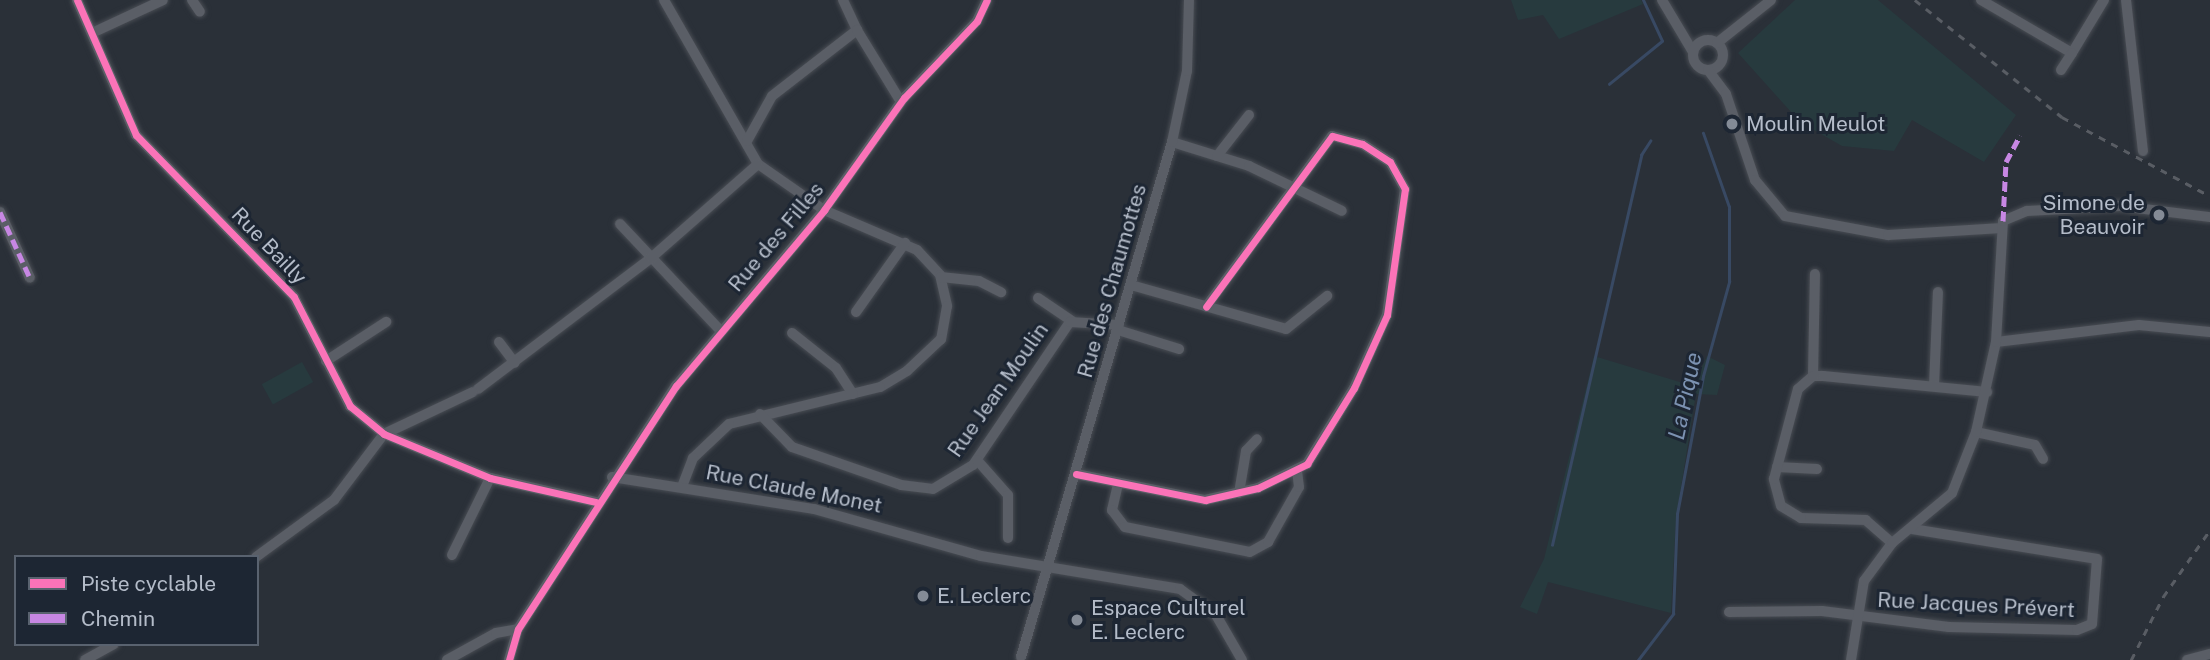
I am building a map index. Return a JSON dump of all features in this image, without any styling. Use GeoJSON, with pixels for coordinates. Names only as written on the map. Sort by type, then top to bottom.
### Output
{"type":"FeatureCollection","features":[{"type":"Feature","properties":{"kind":"street","name":"Rue Bailly"},"geometry":{"type":"LineString","coordinates":[[78,0],[136,135],[294,296],[350,406],[384,434],[491,478],[596,502]]}},
{"type":"Feature","properties":{"kind":"street"},"geometry":{"type":"LineString","coordinates":[[92,33],[163,0]]}},
{"type":"Feature","properties":{"kind":"street"},"geometry":{"type":"LineString","coordinates":[[192,0],[200,12]]}},
{"type":"Feature","properties":{"kind":"street"},"geometry":{"type":"LineString","coordinates":[[664,0],[758,164],[824,210],[905,243],[941,277],[947,306],[934,349],[887,384],[729,424],[703,444],[681,486]]}},
{"type":"Feature","properties":{"kind":"street"},"geometry":{"type":"LineString","coordinates":[[843,0],[857,30],[901,102]]}},
{"type":"Feature","properties":{"kind":"street","name":"Rue des Filles"},"geometry":{"type":"LineString","coordinates":[[509,660],[518,629],[577,546],[596,502],[612,477],[720,330],[824,210],[901,102],[977,21],[987,0]]}},
{"type":"Feature","properties":{"kind":"street","name":"Rue des Chaumottes"},"geometry":{"type":"LineString","coordinates":[[1021,659],[1172,142],[1187,71],[1189,0]]}},
{"type":"Feature","properties":{"kind":"street"},"geometry":{"type":"LineString","coordinates":[[1662,0],[1675,28],[1693,52],[1695,64],[1708,70],[1721,83]]}},
{"type":"Feature","properties":{"kind":"street"},"geometry":{"type":"LineString","coordinates":[[1675,28],[1700,41],[1717,43],[1735,32],[1771,0]]}},
{"type":"Feature","properties":{"kind":"street"},"geometry":{"type":"LineString","coordinates":[[1981,0],[2072,53]]}},
{"type":"Feature","properties":{"kind":"street"},"geometry":{"type":"LineString","coordinates":[[2062,70],[2104,0]]}},
{"type":"Feature","properties":{"kind":"street"},"geometry":{"type":"LineString","coordinates":[[2126,0],[2143,151]]}},
{"type":"Feature","properties":{"kind":"street"},"geometry":{"type":"LineString","coordinates":[[747,141],[772,96],[857,30]]}},
{"type":"Feature","properties":{"kind":"street"},"geometry":{"type":"LineString","coordinates":[[1735,32],[1719,65],[1721,83],[1755,180],[1785,216],[1888,235],[2002,228]]}},
{"type":"Feature","properties":{"kind":"street"},"geometry":{"type":"LineString","coordinates":[[1693,52],[1700,41]]}},
{"type":"Feature","properties":{"kind":"street"},"geometry":{"type":"LineString","coordinates":[[1717,43],[1723,54]]}},
{"type":"Feature","properties":{"kind":"street"},"geometry":{"type":"LineString","coordinates":[[1708,70],[1719,65]]}},
{"type":"Feature","properties":{"kind":"street"},"geometry":{"type":"LineString","coordinates":[[1217,156],[1249,115]]}},
{"type":"Feature","properties":{"kind":"street"},"geometry":{"type":"LineString","coordinates":[[1076,474],[1189,499],[1239,493],[1297,471],[1329,433],[1387,315],[1405,189],[1385,156],[1337,134],[1293,188],[1206,307]]}},
{"type":"Feature","properties":{"kind":"street"},"geometry":{"type":"LineString","coordinates":[[1172,142],[1217,156],[1342,211]]}},
{"type":"Feature","properties":{"kind":"street"},"geometry":{"type":"LineString","coordinates":[[259,555],[334,500],[384,434],[475,390],[515,363],[651,258],[758,164]]}},
{"type":"Feature","properties":{"kind":"street"},"geometry":{"type":"LineString","coordinates":[[1851,660],[1853,618],[1864,582],[1892,543],[1952,493],[1976,432],[1996,342],[2002,228],[2012,214],[2075,208],[2140,207],[2210,217]]}},
{"type":"Feature","properties":{"kind":"street"},"geometry":{"type":"LineString","coordinates":[[0,212],[30,278]]}},
{"type":"Feature","properties":{"kind":"street"},"geometry":{"type":"LineString","coordinates":[[620,224],[720,330]]}},
{"type":"Feature","properties":{"kind":"street"},"geometry":{"type":"LineString","coordinates":[[856,312],[905,243]]}},
{"type":"Feature","properties":{"kind":"street"},"geometry":{"type":"LineString","coordinates":[[1815,274],[1813,376],[1795,396],[1774,490],[1785,512],[1801,518],[1866,520],[1892,543]]}},
{"type":"Feature","properties":{"kind":"street"},"geometry":{"type":"LineString","coordinates":[[941,277],[979,281],[1001,292]]}},
{"type":"Feature","properties":{"kind":"street"},"geometry":{"type":"LineString","coordinates":[[1130,285],[1290,329],[1327,296]]}},
{"type":"Feature","properties":{"kind":"street"},"geometry":{"type":"LineString","coordinates":[[1934,386],[1938,292]]}},
{"type":"Feature","properties":{"kind":"street"},"geometry":{"type":"LineString","coordinates":[[1038,298],[1072,321]]}},
{"type":"Feature","properties":{"kind":"street","name":"Rue Jean Moulin"},"geometry":{"type":"LineString","coordinates":[[760,414],[792,447],[913,488],[945,484],[977,460],[1072,321],[1119,328],[1179,349]]}},
{"type":"Feature","properties":{"kind":"street"},"geometry":{"type":"LineString","coordinates":[[326,361],[386,322]]}},
{"type":"Feature","properties":{"kind":"street"},"geometry":{"type":"LineString","coordinates":[[1996,342],[2139,325],[2210,332]]}},
{"type":"Feature","properties":{"kind":"street"},"geometry":{"type":"LineString","coordinates":[[792,333],[836,368],[853,394]]}},
{"type":"Feature","properties":{"kind":"street"},"geometry":{"type":"LineString","coordinates":[[499,342],[515,363]]}},
{"type":"Feature","properties":{"kind":"street"},"geometry":{"type":"LineString","coordinates":[[1813,376],[1987,392]]}},
{"type":"Feature","properties":{"kind":"street"},"geometry":{"type":"LineString","coordinates":[[1976,432],[2035,445],[2043,458]]}},
{"type":"Feature","properties":{"kind":"street"},"geometry":{"type":"LineString","coordinates":[[1239,493],[1246,451],[1257,439]]}},
{"type":"Feature","properties":{"kind":"street"},"geometry":{"type":"LineString","coordinates":[[977,460],[1008,495],[1008,538]]}},
{"type":"Feature","properties":{"kind":"street"},"geometry":{"type":"LineString","coordinates":[[1777,467],[1817,470]]}},
{"type":"Feature","properties":{"kind":"street"},"geometry":{"type":"LineString","coordinates":[[1118,484],[1112,510],[1125,527],[1251,552],[1268,542],[1298,487],[1297,471]]}},
{"type":"Feature","properties":{"kind":"street","name":"Rue Claude Monet"},"geometry":{"type":"LineString","coordinates":[[612,477],[681,486],[867,520],[945,547],[1048,569],[1196,595],[1241,660]]}},
{"type":"Feature","properties":{"kind":"street"},"geometry":{"type":"LineString","coordinates":[[452,555],[491,478]]}},
{"type":"Feature","properties":{"kind":"street","name":"Rue Jacques Prévert"},"geometry":{"type":"LineString","coordinates":[[1853,618],[2077,631],[2092,624],[2097,559],[1912,529]]}},
{"type":"Feature","properties":{"kind":"street"},"geometry":{"type":"LineString","coordinates":[[1729,612],[1822,611],[1853,618]]}},
{"type":"Feature","properties":{"kind":"street"},"geometry":{"type":"LineString","coordinates":[[447,660],[496,632],[518,629]]}},
{"type":"Feature","properties":{"kind":"street"},"geometry":{"type":"LineString","coordinates":[[85,660],[110,646]]}},
{"type":"Feature","properties":{"kind":"street"},"geometry":{"type":"LineString","coordinates":[[2187,660],[2210,654]]}},
{"type":"Feature","properties":{"kind":"green space"},"geometry":{"type":"Polygon","coordinates":[[[1511,0],[1641,0],[1643,4],[1559,39],[1543,15],[1518,20],[1511,0]]]}},
{"type":"Feature","properties":{"kind":"green space"},"geometry":{"type":"Polygon","coordinates":[[[1795,0],[1878,0],[2016,115],[1984,162],[1912,120],[1894,151],[1842,146],[1800,122],[1738,53],[1795,0]]]}},
{"type":"Feature","properties":{"kind":"green space"},"geometry":{"type":"Polygon","coordinates":[[[1594,356],[1693,386],[1707,356],[1725,365],[1717,395],[1696,394],[1676,518],[1671,613],[1548,582],[1537,614],[1520,607],[1544,559],[1594,356]]]}},
{"type":"Feature","properties":{"kind":"green space"},"geometry":{"type":"Polygon","coordinates":[[[302,362],[313,382],[273,404],[262,384],[302,362]]]}},
{"type":"Feature","properties":{"kind":"waterway","name":"La Pique"},"geometry":{"type":"LineString","coordinates":[[1609,84],[1662,41],[1643,0]]}},
{"type":"Feature","properties":{"kind":"waterway","name":"La Pique"},"geometry":{"type":"LineString","coordinates":[[1638,660],[1673,614],[1677,514],[1703,376],[1729,282],[1729,207],[1703,133]]}},
{"type":"Feature","properties":{"kind":"waterway"},"geometry":{"type":"LineString","coordinates":[[1552,545],[1641,155],[1650,141]]}},
{"type":"Feature","properties":{"kind":"railway"},"geometry":{"type":"LineString","coordinates":[[1915,0],[2062,117],[2210,196]]}},
{"type":"Feature","properties":{"kind":"railway"},"geometry":{"type":"LineString","coordinates":[[2131,660],[2163,597],[2210,530]]}},
{"type":"Feature","properties":{"kind":"marked path"},"geometry":{"type":"LineString","coordinates":[[2003,221],[2006,162],[2020,136]]}},
{"type":"Feature","properties":{"kind":"marked path"},"geometry":{"type":"LineString","coordinates":[[0,212],[30,278]]}},
{"type":"Feature","properties":{"kind":"cycle path"},"geometry":{"type":"LineString","coordinates":[[77,0],[136,135],[294,297],[350,406],[384,434],[490,478],[596,502]]}},
{"type":"Feature","properties":{"kind":"cycle path"},"geometry":{"type":"LineString","coordinates":[[509,660],[518,629],[676,386],[824,210],[904,98],[977,21],[987,0]]}},
{"type":"Feature","properties":{"kind":"cycle path"},"geometry":{"type":"LineString","coordinates":[[1076,474],[1205,500],[1258,488],[1307,464],[1354,388],[1387,315],[1405,189],[1390,162],[1362,144],[1332,136],[1206,307]]}},
{"type":"Feature","properties":{"kind":"place","name":"Moulin Meulot"},"geometry":{"type":"Point","coordinates":[1732,124]}},
{"type":"Feature","properties":{"kind":"place","name":"Simone de Beauvoir"},"geometry":{"type":"Point","coordinates":[2159,215]}},
{"type":"Feature","properties":{"kind":"place","name":"E. Leclerc"},"geometry":{"type":"Point","coordinates":[923,596]}},
{"type":"Feature","properties":{"kind":"place","name":"Espace Culturel E. Leclerc"},"geometry":{"type":"Point","coordinates":[1077,620]}}]}
